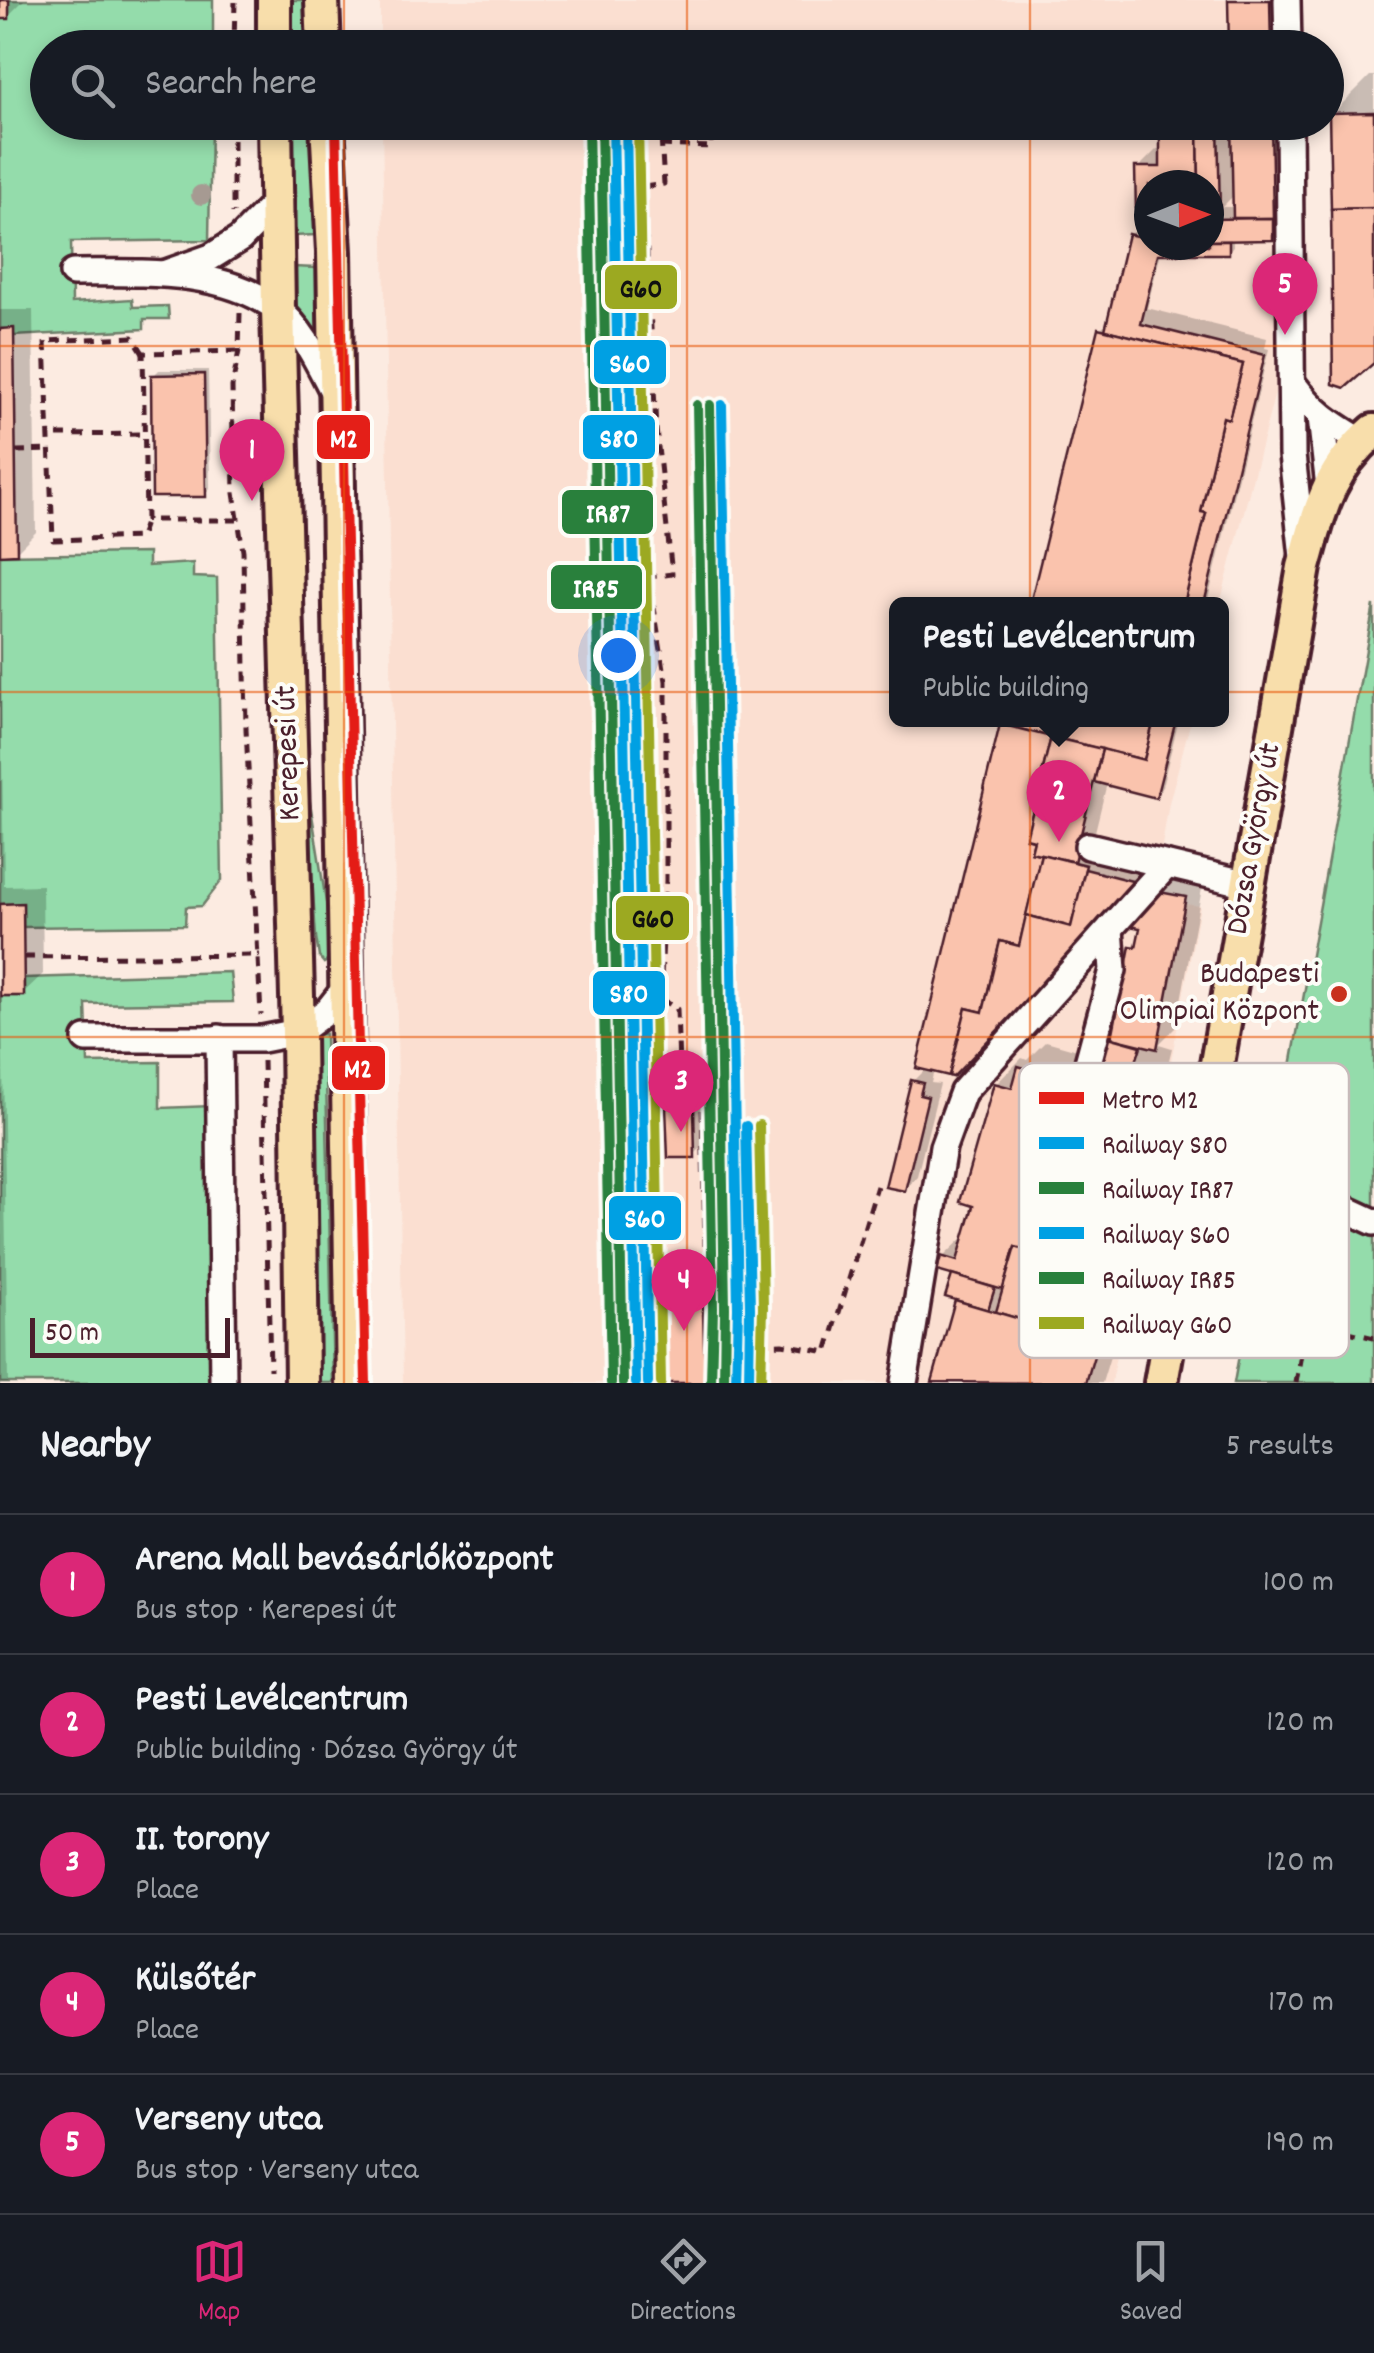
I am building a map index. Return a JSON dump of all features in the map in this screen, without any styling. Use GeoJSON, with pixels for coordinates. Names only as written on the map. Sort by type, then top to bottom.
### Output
{"type":"FeatureCollection","features":[{"type":"Feature","properties":{"kind":"main road"},"geometry":{"type":"LineString","coordinates":[[274,0],[274,30]]}},
{"type":"Feature","properties":{"kind":"main road"},"geometry":{"type":"LineString","coordinates":[[322,0],[323,30]]}},
{"type":"Feature","properties":{"kind":"main road","name":"Kerepesi út"},"geometry":{"type":"LineString","coordinates":[[275,140],[298,1032],[302,1383]]}},
{"type":"Feature","properties":{"kind":"main road","name":"Kerepesi út"},"geometry":{"type":"LineString","coordinates":[[328,140],[334,252],[353,1383]]}},
{"type":"Feature","properties":{"kind":"main road","name":"Dózsa György út"},"geometry":{"type":"LineString","coordinates":[[1217,1063],[1304,567],[1329,487],[1340,466],[1368,436]]}},
{"type":"Feature","properties":{"kind":"main road","name":"Dózsa György út"},"geometry":{"type":"LineString","coordinates":[[1161,1383],[1165,1358]]}},
{"type":"Feature","properties":{"kind":"street"},"geometry":{"type":"LineString","coordinates":[[1287,0],[1288,30]]}},
{"type":"Feature","properties":{"kind":"street"},"geometry":{"type":"LineString","coordinates":[[1289,140],[1292,456],[1304,567]]}},
{"type":"Feature","properties":{"kind":"street"},"geometry":{"type":"LineString","coordinates":[[166,273],[211,257],[240,239],[276,203]]}},
{"type":"Feature","properties":{"kind":"street"},"geometry":{"type":"LineString","coordinates":[[73,274],[166,273],[240,288],[278,309],[306,341],[336,397]]}},
{"type":"Feature","properties":{"kind":"street"},"geometry":{"type":"LineString","coordinates":[[1292,384],[1320,416],[1368,436]]}},
{"type":"Feature","properties":{"kind":"street"},"geometry":{"type":"LineString","coordinates":[[1320,416],[1329,487]]}},
{"type":"Feature","properties":{"kind":"street"},"geometry":{"type":"LineString","coordinates":[[1088,846],[1248,884]]}},
{"type":"Feature","properties":{"kind":"street"},"geometry":{"type":"LineString","coordinates":[[904,1383],[943,1148],[963,1092],[1167,865]]}},
{"type":"Feature","properties":{"kind":"street"},"geometry":{"type":"LineString","coordinates":[[1088,1063],[1113,970],[1110,929]]}},
{"type":"Feature","properties":{"kind":"street"},"geometry":{"type":"LineString","coordinates":[[86,1039],[262,1039],[298,1032],[328,1010],[346,986]]}},
{"type":"Feature","properties":{"kind":"street"},"geometry":{"type":"LineString","coordinates":[[219,1038],[223,1383]]}},
{"type":"Feature","properties":{"kind":"street"},"geometry":{"type":"LineString","coordinates":[[1349,1210],[1374,1222]]}},
{"type":"Feature","properties":{"kind":"path"},"geometry":{"type":"LineString","coordinates":[[234,30],[235,0]]}},
{"type":"Feature","properties":{"kind":"path"},"geometry":{"type":"LineString","coordinates":[[233,140],[232,205],[240,239]]}},
{"type":"Feature","properties":{"kind":"path"},"geometry":{"type":"LineString","coordinates":[[662,140],[664,184],[644,187],[656,429],[672,574],[649,577],[666,681],[666,881],[660,998],[677,1010],[679,1067],[702,1107],[708,1383]]}},
{"type":"Feature","properties":{"kind":"path"},"geometry":{"type":"LineString","coordinates":[[662,145],[710,146],[710,140]]}},
{"type":"Feature","properties":{"kind":"path"},"geometry":{"type":"LineString","coordinates":[[240,288],[238,351],[232,387],[234,493],[243,552],[246,728],[260,955],[270,1383]]}},
{"type":"Feature","properties":{"kind":"path"},"geometry":{"type":"LineString","coordinates":[[134,337],[143,353],[144,434],[146,520],[140,537],[52,540],[45,341],[134,337]]}},
{"type":"Feature","properties":{"kind":"path"},"geometry":{"type":"LineString","coordinates":[[143,353],[238,351]]}},
{"type":"Feature","properties":{"kind":"path"},"geometry":{"type":"LineString","coordinates":[[57,435],[144,434]]}},
{"type":"Feature","properties":{"kind":"path"},"geometry":{"type":"LineString","coordinates":[[16,451],[49,450]]}},
{"type":"Feature","properties":{"kind":"path"},"geometry":{"type":"LineString","coordinates":[[146,520],[237,520]]}},
{"type":"Feature","properties":{"kind":"path"},"geometry":{"type":"LineString","coordinates":[[24,957],[260,955]]}},
{"type":"Feature","properties":{"kind":"path"},"geometry":{"type":"LineString","coordinates":[[707,1346],[782,1344],[827,1352],[877,1186]]}},
{"type":"Feature","properties":{"kind":"path"},"geometry":{"type":"LineString","coordinates":[[1349,1332],[1374,1338]]}},
{"type":"Feature","properties":{"kind":"path"},"geometry":{"type":"LineString","coordinates":[[1296,1383],[1300,1358]]}},
{"type":"Feature","properties":{"kind":"shaded area"},"geometry":{"type":"Polygon","coordinates":[[[380,0],[1267,0],[1268,30],[380,30],[380,0]]]}},
{"type":"Feature","properties":{"kind":"shaded area"},"geometry":{"type":"Polygon","coordinates":[[[382,140],[1273,140],[1282,366],[1222,597],[889,597],[889,727],[1189,727],[1169,803],[1153,900],[1200,906],[1171,1063],[1019,1063],[1019,1358],[1116,1358],[1111,1383],[403,1383],[382,140]]]}},
{"type":"Feature","properties":{"kind":"green space"},"geometry":{"type":"Polygon","coordinates":[[[9,0],[213,0],[213,30],[30,30],[30,140],[211,140],[209,240],[71,242],[72,303],[132,299],[133,307],[168,306],[169,319],[144,319],[144,329],[14,336],[14,329],[0,329],[0,19],[9,18],[9,0]]]}},
{"type":"Feature","properties":{"kind":"green space"},"geometry":{"type":"Polygon","coordinates":[[[291,0],[304,0],[307,30],[292,30],[291,0]]]}},
{"type":"Feature","properties":{"kind":"green space"},"geometry":{"type":"Polygon","coordinates":[[[292,140],[313,140],[316,235],[293,236],[292,140]]]}},
{"type":"Feature","properties":{"kind":"green space"},"geometry":{"type":"Polygon","coordinates":[[[292,267],[317,268],[320,347],[293,300],[292,267]]]}},
{"type":"Feature","properties":{"kind":"green space"},"geometry":{"type":"Polygon","coordinates":[[[148,553],[148,566],[193,563],[193,577],[217,578],[222,880],[202,906],[186,907],[185,925],[23,927],[23,904],[0,904],[0,555],[148,553]]]}},
{"type":"Feature","properties":{"kind":"green space"},"geometry":{"type":"Polygon","coordinates":[[[1374,605],[1374,1383],[1234,1383],[1238,1358],[1349,1358],[1349,1063],[1292,1063],[1374,605]]]}},
{"type":"Feature","properties":{"kind":"green space"},"geometry":{"type":"Polygon","coordinates":[[[307,802],[329,921],[331,958],[324,963],[319,957],[316,937],[307,802]]]}},
{"type":"Feature","properties":{"kind":"green space"},"geometry":{"type":"Polygon","coordinates":[[[230,972],[233,1002],[86,1004],[88,1063],[160,1062],[160,1108],[212,1106],[213,1383],[0,1383],[0,996],[24,996],[24,978],[230,972]]]}},
{"type":"Feature","properties":{"kind":"green space"},"geometry":{"type":"Polygon","coordinates":[[[325,1034],[333,1383],[319,1383],[315,1035],[325,1034]]]}},
{"type":"Feature","properties":{"kind":"building"},"geometry":{"type":"Polygon","coordinates":[[[0,0],[9,0],[9,19],[0,19],[0,0]]]}},
{"type":"Feature","properties":{"kind":"building"},"geometry":{"type":"Polygon","coordinates":[[[1228,0],[1270,0],[1271,30],[1229,30],[1228,0]]]}},
{"type":"Feature","properties":{"kind":"building"},"geometry":{"type":"Polygon","coordinates":[[[1374,112],[1374,208],[1331,209],[1330,140],[1344,140],[1344,113],[1374,112]]]}},
{"type":"Feature","properties":{"kind":"building"},"geometry":{"type":"Polygon","coordinates":[[[1160,140],[1198,140],[1199,170],[1135,167],[1160,167],[1160,140]]]}},
{"type":"Feature","properties":{"kind":"building"},"geometry":{"type":"Polygon","coordinates":[[[1198,140],[1218,140],[1219,170],[1199,170],[1198,140]]]}},
{"type":"Feature","properties":{"kind":"building"},"geometry":{"type":"Polygon","coordinates":[[[1231,140],[1271,140],[1273,218],[1233,218],[1231,140]]]}},
{"type":"Feature","properties":{"kind":"building"},"geometry":{"type":"Polygon","coordinates":[[[1374,208],[1374,363],[1345,388],[1333,384],[1331,209],[1374,208]]]}},
{"type":"Feature","properties":{"kind":"building"},"geometry":{"type":"Polygon","coordinates":[[[1273,218],[1273,240],[1224,241],[1224,219],[1273,218]]]}},
{"type":"Feature","properties":{"kind":"building"},"geometry":{"type":"Polygon","coordinates":[[[1128,234],[1134,235],[1134,260],[1157,260],[1141,324],[1265,355],[1206,597],[1186,597],[1223,417],[1229,419],[1243,364],[1105,330],[1128,234]]]}},
{"type":"Feature","properties":{"kind":"building"},"geometry":{"type":"Polygon","coordinates":[[[1224,241],[1229,241],[1229,254],[1224,254],[1224,241]]]}},
{"type":"Feature","properties":{"kind":"building"},"geometry":{"type":"Polygon","coordinates":[[[14,328],[17,554],[0,555],[0,329],[14,328]]]}},
{"type":"Feature","properties":{"kind":"building"},"geometry":{"type":"Polygon","coordinates":[[[1098,328],[1243,364],[1229,419],[1223,417],[1186,597],[1032,597],[1098,328]]]}},
{"type":"Feature","properties":{"kind":"building"},"geometry":{"type":"Polygon","coordinates":[[[204,374],[206,497],[152,497],[151,375],[204,374]]]}},
{"type":"Feature","properties":{"kind":"building"},"geometry":{"type":"Polygon","coordinates":[[[999,727],[1051,737],[1026,838],[1034,840],[1031,852],[1041,854],[1019,946],[1000,941],[983,1012],[966,1008],[949,1076],[916,1068],[999,727]]]}},
{"type":"Feature","properties":{"kind":"building"},"geometry":{"type":"Polygon","coordinates":[[[1012,727],[1152,727],[1144,760],[1012,727]]]}},
{"type":"Feature","properties":{"kind":"building"},"geometry":{"type":"Polygon","coordinates":[[[1152,727],[1174,727],[1156,798],[1094,782],[1102,749],[1144,760],[1152,727]]]}},
{"type":"Feature","properties":{"kind":"building"},"geometry":{"type":"Polygon","coordinates":[[[1051,737],[1102,749],[1074,862],[1031,852],[1034,840],[1026,838],[1051,737]]]}},
{"type":"Feature","properties":{"kind":"building"},"geometry":{"type":"Polygon","coordinates":[[[1041,854],[1086,865],[1071,927],[1026,915],[1041,854]]]}},
{"type":"Feature","properties":{"kind":"building"},"geometry":{"type":"Polygon","coordinates":[[[1085,869],[1136,882],[953,1077],[949,1076],[966,1008],[983,1012],[1000,941],[1019,946],[1026,915],[1071,927],[1085,869]]]}},
{"type":"Feature","properties":{"kind":"building"},"geometry":{"type":"Polygon","coordinates":[[[1133,887],[1186,897],[1157,1049],[1112,1038],[1130,946],[1136,947],[1140,928],[1102,921],[1133,887]]]}},
{"type":"Feature","properties":{"kind":"building"},"geometry":{"type":"Polygon","coordinates":[[[23,903],[24,996],[0,996],[0,904],[23,903]]]}},
{"type":"Feature","properties":{"kind":"building"},"geometry":{"type":"Polygon","coordinates":[[[1105,1036],[1141,1046],[1136,1062],[1140,1063],[1097,1063],[1105,1036]]]}},
{"type":"Feature","properties":{"kind":"building"},"geometry":{"type":"Polygon","coordinates":[[[1019,1066],[1019,1248],[1015,1247],[1003,1290],[937,1271],[941,1256],[957,1261],[973,1206],[960,1202],[994,1083],[1012,1088],[1019,1066]]]}},
{"type":"Feature","properties":{"kind":"building"},"geometry":{"type":"Polygon","coordinates":[[[911,1080],[923,1083],[920,1095],[928,1097],[905,1191],[885,1187],[911,1080]]]}},
{"type":"Feature","properties":{"kind":"building"},"geometry":{"type":"Polygon","coordinates":[[[666,1107],[694,1107],[695,1158],[668,1158],[666,1107]]]}},
{"type":"Feature","properties":{"kind":"building"},"geometry":{"type":"Polygon","coordinates":[[[1015,1247],[1019,1248],[1019,1319],[996,1312],[1015,1247]]]}},
{"type":"Feature","properties":{"kind":"building"},"geometry":{"type":"Polygon","coordinates":[[[952,1275],[995,1288],[988,1310],[945,1297],[952,1275]]]}},
{"type":"Feature","properties":{"kind":"building"},"geometry":{"type":"Polygon","coordinates":[[[702,1277],[705,1383],[668,1383],[664,1279],[702,1277]]]}},
{"type":"Feature","properties":{"kind":"building"},"geometry":{"type":"Polygon","coordinates":[[[955,1300],[1019,1319],[1019,1358],[1093,1358],[1086,1383],[932,1382],[955,1300]]]}},
{"type":"Feature","properties":{"kind":"railway"},"geometry":{"type":"LineString","coordinates":[[634,1383],[652,1189]]}},
{"type":"Feature","properties":{"kind":"metro line","name":"M2"},"geometry":{"type":"LineString","coordinates":[[336,140],[366,1383]]}},
{"type":"Feature","properties":{"kind":"rail line","name":"IR85"},"geometry":{"type":"LineString","coordinates":[[588,140],[611,1383]]}},
{"type":"Feature","properties":{"kind":"rail line","name":"IR87"},"geometry":{"type":"LineString","coordinates":[[601,140],[623,1383]]}},
{"type":"Feature","properties":{"kind":"rail line","name":"S80"},"geometry":{"type":"LineString","coordinates":[[613,140],[636,1383]]}},
{"type":"Feature","properties":{"kind":"rail line","name":"S60"},"geometry":{"type":"LineString","coordinates":[[626,140],[648,1383]]}},
{"type":"Feature","properties":{"kind":"rail line","name":"G60"},"geometry":{"type":"LineString","coordinates":[[638,140],[661,1383]]}},
{"type":"Feature","properties":{"kind":"rail line","name":"IR85"},"geometry":{"type":"LineString","coordinates":[[697,405],[713,1308],[711,1382]]}},
{"type":"Feature","properties":{"kind":"rail line","name":"IR87"},"geometry":{"type":"LineString","coordinates":[[710,405],[724,1383]]}},
{"type":"Feature","properties":{"kind":"rail line","name":"S80"},"geometry":{"type":"LineString","coordinates":[[722,405],[738,1308],[736,1383]]}},
{"type":"Feature","properties":{"kind":"rail line","name":"G60"},"geometry":{"type":"LineString","coordinates":[[759,1125],[761,1383]]}},
{"type":"Feature","properties":{"kind":"rail line","name":"S60"},"geometry":{"type":"LineString","coordinates":[[746,1126],[749,1383]]}},
{"type":"Feature","properties":{"kind":"place","name":"Verseny utca"},"geometry":{"type":"Point","coordinates":[1285,335]}},
{"type":"Feature","properties":{"kind":"place","name":"Arena Mall bevásárlóközpont"},"geometry":{"type":"Point","coordinates":[252,501]}},
{"type":"Feature","properties":{"kind":"place","name":"Pesti Levélcentrum"},"geometry":{"type":"Point","coordinates":[1059,842]}},
{"type":"Feature","properties":{"kind":"place","name":"Budapesti Olimpiai Központ"},"geometry":{"type":"Point","coordinates":[1339,994]}},
{"type":"Feature","properties":{"kind":"place","name":"II. torony"},"geometry":{"type":"Point","coordinates":[681,1132]}},
{"type":"Feature","properties":{"kind":"place","name":"Külsőtér"},"geometry":{"type":"Point","coordinates":[684,1331]}}]}
